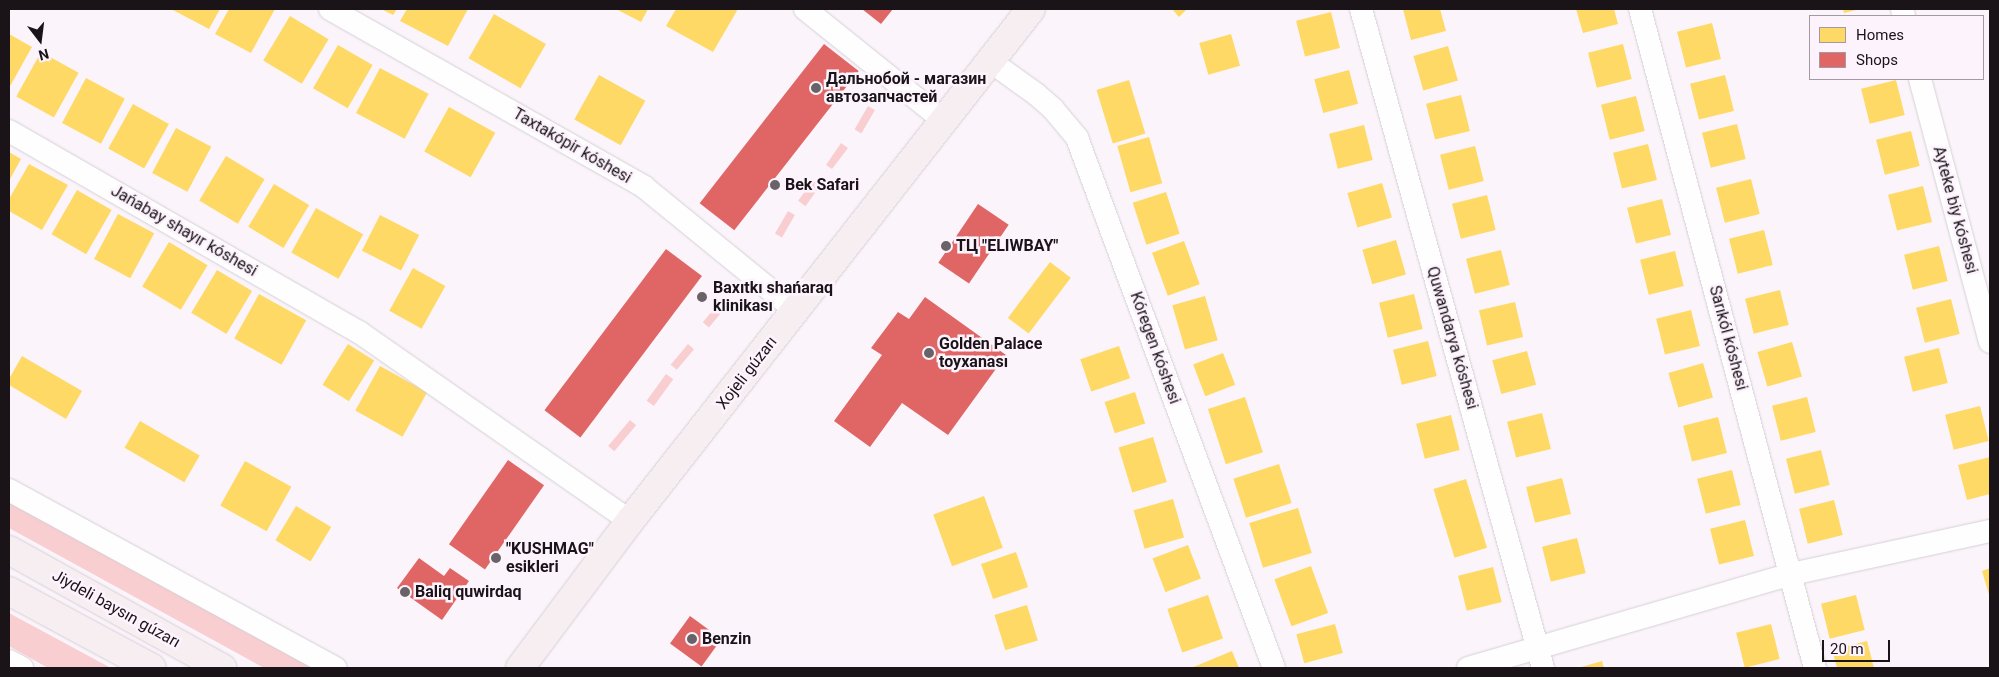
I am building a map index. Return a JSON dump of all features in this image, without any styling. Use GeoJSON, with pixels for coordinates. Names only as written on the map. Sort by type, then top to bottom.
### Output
{"type":"FeatureCollection","features":[{"type":"Feature","properties":{"kind":"main road","name":"Xojeli gúzarı"},"geometry":{"type":"LineString","coordinates":[[520,668],[630,521],[1031,9]]}},
{"type":"Feature","properties":{"kind":"main road","name":"Jiydeli baysın gúzarı"},"geometry":{"type":"LineString","coordinates":[[9,550],[222,668]]}},
{"type":"Feature","properties":{"kind":"main road"},"geometry":{"type":"LineString","coordinates":[[9,591],[152,668]]}},
{"type":"Feature","properties":{"kind":"street","name":"Taxtakópir kóshesi"},"geometry":{"type":"LineString","coordinates":[[330,9],[644,187],[796,311]]}},
{"type":"Feature","properties":{"kind":"street"},"geometry":{"type":"LineString","coordinates":[[805,9],[943,120]]}},
{"type":"Feature","properties":{"kind":"street","name":"Quwandarya kóshesi"},"geometry":{"type":"LineString","coordinates":[[1361,9],[1541,658]]}},
{"type":"Feature","properties":{"kind":"street","name":"Sarıkól kóshesi"},"geometry":{"type":"LineString","coordinates":[[1640,9],[1792,574],[1815,668]]}},
{"type":"Feature","properties":{"kind":"street","name":"Kóregen kóshesi"},"geometry":{"type":"LineString","coordinates":[[990,61],[1036,94],[1053,109],[1077,138],[1274,668]]}},
{"type":"Feature","properties":{"kind":"street","name":"Ayteke biy kóshesi"},"geometry":{"type":"LineString","coordinates":[[1920,80],[1990,342]]}},
{"type":"Feature","properties":{"kind":"street","name":"Jańabay shayır kóshesi"},"geometry":{"type":"LineString","coordinates":[[9,130],[359,332],[630,521]]}},
{"type":"Feature","properties":{"kind":"street"},"geometry":{"type":"LineString","coordinates":[[9,490],[336,668]]}},
{"type":"Feature","properties":{"kind":"street"},"geometry":{"type":"LineString","coordinates":[[1468,668],[1541,658],[1792,574],[1990,531]]}},
{"type":"Feature","properties":{"kind":"street"},"geometry":{"type":"LineString","coordinates":[[9,661],[22,668]]}},
{"type":"Feature","properties":{"kind":"shaded area"},"geometry":{"type":"Polygon","coordinates":[[[868,106],[875,110],[861,133],[854,129],[868,106]]]}},
{"type":"Feature","properties":{"kind":"shaded area"},"geometry":{"type":"Polygon","coordinates":[[[841,143],[848,148],[832,169],[826,165],[841,143]]]}},
{"type":"Feature","properties":{"kind":"shaded area"},"geometry":{"type":"Polygon","coordinates":[[[814,179],[821,184],[805,206],[798,201],[814,179]]]}},
{"type":"Feature","properties":{"kind":"shaded area"},"geometry":{"type":"Polygon","coordinates":[[[788,211],[795,215],[782,238],[775,234],[788,211]]]}},
{"type":"Feature","properties":{"kind":"shaded area"},"geometry":{"type":"Polygon","coordinates":[[[724,297],[730,302],[709,327],[703,322],[724,297]]]}},
{"type":"Feature","properties":{"kind":"shaded area"},"geometry":{"type":"Polygon","coordinates":[[[688,344],[694,349],[677,370],[671,365],[688,344]]]}},
{"type":"Feature","properties":{"kind":"shaded area"},"geometry":{"type":"Polygon","coordinates":[[[666,374],[673,379],[654,406],[647,401],[666,374]]]}},
{"type":"Feature","properties":{"kind":"shaded area"},"geometry":{"type":"Polygon","coordinates":[[[630,420],[636,425],[614,451],[608,446],[630,420]]]}},
{"type":"Feature","properties":{"kind":"shaded area"},"geometry":{"type":"Polygon","coordinates":[[[9,500],[316,668],[264,668],[9,528],[9,500]]]}},
{"type":"Feature","properties":{"kind":"shaded area"},"geometry":{"type":"Polygon","coordinates":[[[9,613],[111,668],[48,668],[9,646],[9,613]]]}},
{"type":"Feature","properties":{"kind":"building: Homes"},"geometry":{"type":"Polygon","coordinates":[[[171,9],[220,9],[209,29],[171,9]]]}},
{"type":"Feature","properties":{"kind":"building: Homes"},"geometry":{"type":"Polygon","coordinates":[[[229,9],[275,9],[251,53],[215,34],[229,9]]]}},
{"type":"Feature","properties":{"kind":"building: Homes"},"geometry":{"type":"Polygon","coordinates":[[[381,9],[397,9],[393,15],[381,9]]]}},
{"type":"Feature","properties":{"kind":"building: Homes"},"geometry":{"type":"Polygon","coordinates":[[[407,9],[468,9],[448,46],[400,21],[407,9]]]}},
{"type":"Feature","properties":{"kind":"building: Homes"},"geometry":{"type":"Polygon","coordinates":[[[616,9],[648,9],[641,22],[616,9]]]}},
{"type":"Feature","properties":{"kind":"building: Homes"},"geometry":{"type":"Polygon","coordinates":[[[676,9],[738,9],[713,52],[666,26],[676,9]]]}},
{"type":"Feature","properties":{"kind":"building: Homes"},"geometry":{"type":"Polygon","coordinates":[[[1172,9],[1187,9],[1179,17],[1172,9]]]}},
{"type":"Feature","properties":{"kind":"building: Homes"},"geometry":{"type":"Polygon","coordinates":[[[1403,9],[1440,9],[1446,31],[1411,40],[1403,9]]]}},
{"type":"Feature","properties":{"kind":"building: Homes"},"geometry":{"type":"Polygon","coordinates":[[[1576,9],[1614,9],[1618,24],[1583,33],[1576,9]]]}},
{"type":"Feature","properties":{"kind":"building: Homes"},"geometry":{"type":"Polygon","coordinates":[[[1843,9],[1860,9],[1844,13],[1843,9]]]}},
{"type":"Feature","properties":{"kind":"building: Homes"},"geometry":{"type":"Polygon","coordinates":[[[1331,12],[1340,48],[1305,57],[1296,21],[1331,12]]]}},
{"type":"Feature","properties":{"kind":"building: Homes"},"geometry":{"type":"Polygon","coordinates":[[[494,14],[546,44],[520,88],[468,58],[494,14]]]}},
{"type":"Feature","properties":{"kind":"building: Homes"},"geometry":{"type":"Polygon","coordinates":[[[290,16],[329,39],[302,84],[263,61],[290,16]]]}},
{"type":"Feature","properties":{"kind":"building: Homes"},"geometry":{"type":"Polygon","coordinates":[[[1712,23],[1721,59],[1686,68],[1677,32],[1712,23]]]}},
{"type":"Feature","properties":{"kind":"building: Homes"},"geometry":{"type":"Polygon","coordinates":[[[9,34],[32,47],[9,88],[9,34]]]}},
{"type":"Feature","properties":{"kind":"building: Homes"},"geometry":{"type":"Polygon","coordinates":[[[1231,34],[1240,66],[1208,75],[1199,43],[1231,34]]]}},
{"type":"Feature","properties":{"kind":"building: Homes"},"geometry":{"type":"Polygon","coordinates":[[[1623,44],[1632,79],[1597,88],[1588,53],[1623,44]]]}},
{"type":"Feature","properties":{"kind":"building: Homes"},"geometry":{"type":"Polygon","coordinates":[[[338,45],[373,65],[348,108],[313,88],[338,45]]]}},
{"type":"Feature","properties":{"kind":"building: Homes"},"geometry":{"type":"Polygon","coordinates":[[[1448,46],[1458,81],[1423,91],[1413,56],[1448,46]]]}},
{"type":"Feature","properties":{"kind":"building: Homes"},"geometry":{"type":"Polygon","coordinates":[[[41,52],[79,73],[54,117],[16,97],[41,52]]]}},
{"type":"Feature","properties":{"kind":"building: Homes"},"geometry":{"type":"Polygon","coordinates":[[[380,68],[429,94],[405,139],[356,113],[380,68]]]}},
{"type":"Feature","properties":{"kind":"building: Homes"},"geometry":{"type":"Polygon","coordinates":[[[1349,70],[1358,104],[1323,113],[1314,79],[1349,70]]]}},
{"type":"Feature","properties":{"kind":"building: Homes"},"geometry":{"type":"Polygon","coordinates":[[[599,75],[645,101],[621,145],[574,120],[599,75]]]}},
{"type":"Feature","properties":{"kind":"building: Homes"},"geometry":{"type":"Polygon","coordinates":[[[1725,75],[1734,111],[1699,120],[1690,84],[1725,75]]]}},
{"type":"Feature","properties":{"kind":"building: Homes"},"geometry":{"type":"Polygon","coordinates":[[[86,78],[125,99],[101,144],[62,123],[86,78]]]}},
{"type":"Feature","properties":{"kind":"building: Homes"},"geometry":{"type":"Polygon","coordinates":[[[1129,80],[1145,134],[1113,143],[1096,90],[1129,80]]]}},
{"type":"Feature","properties":{"kind":"building: Homes"},"geometry":{"type":"Polygon","coordinates":[[[1896,80],[1905,115],[1870,124],[1861,89],[1896,80]]]}},
{"type":"Feature","properties":{"kind":"building: Homes"},"geometry":{"type":"Polygon","coordinates":[[[1461,95],[1470,131],[1435,140],[1426,104],[1461,95]]]}},
{"type":"Feature","properties":{"kind":"building: Homes"},"geometry":{"type":"Polygon","coordinates":[[[1636,96],[1645,131],[1610,140],[1601,105],[1636,96]]]}},
{"type":"Feature","properties":{"kind":"building: Homes"},"geometry":{"type":"Polygon","coordinates":[[[133,104],[169,124],[144,168],[108,149],[133,104]]]}},
{"type":"Feature","properties":{"kind":"building: Homes"},"geometry":{"type":"Polygon","coordinates":[[[449,107],[495,133],[471,177],[424,152],[449,107]]]}},
{"type":"Feature","properties":{"kind":"building: Homes"},"geometry":{"type":"Polygon","coordinates":[[[1737,124],[1746,159],[1711,168],[1702,133],[1737,124]]]}},
{"type":"Feature","properties":{"kind":"building: Homes"},"geometry":{"type":"Polygon","coordinates":[[[1364,125],[1373,160],[1338,169],[1329,134],[1364,125]]]}},
{"type":"Feature","properties":{"kind":"building: Homes"},"geometry":{"type":"Polygon","coordinates":[[[176,128],[211,147],[187,192],[152,173],[176,128]]]}},
{"type":"Feature","properties":{"kind":"building: Homes"},"geometry":{"type":"Polygon","coordinates":[[[1911,131],[1920,166],[1885,175],[1876,140],[1911,131]]]}},
{"type":"Feature","properties":{"kind":"building: Homes"},"geometry":{"type":"Polygon","coordinates":[[[1149,137],[1162,183],[1131,192],[1117,146],[1149,137]]]}},
{"type":"Feature","properties":{"kind":"building: Homes"},"geometry":{"type":"Polygon","coordinates":[[[1648,144],[1657,180],[1622,189],[1613,153],[1648,144]]]}},
{"type":"Feature","properties":{"kind":"building: Homes"},"geometry":{"type":"Polygon","coordinates":[[[1475,146],[1484,181],[1449,190],[1440,155],[1475,146]]]}},
{"type":"Feature","properties":{"kind":"building: Homes"},"geometry":{"type":"Polygon","coordinates":[[[9,152],[21,159],[9,181],[9,152]]]}},
{"type":"Feature","properties":{"kind":"building: Homes"},"geometry":{"type":"Polygon","coordinates":[[[226,156],[265,179],[238,224],[199,201],[226,156]]]}},
{"type":"Feature","properties":{"kind":"building: Homes"},"geometry":{"type":"Polygon","coordinates":[[[29,164],[68,185],[42,230],[9,211],[9,199],[29,164]]]}},
{"type":"Feature","properties":{"kind":"building: Homes"},"geometry":{"type":"Polygon","coordinates":[[[1751,179],[1760,214],[1725,223],[1716,188],[1751,179]]]}},
{"type":"Feature","properties":{"kind":"building: Homes"},"geometry":{"type":"Polygon","coordinates":[[[1382,183],[1392,218],[1357,228],[1347,193],[1382,183]]]}},
{"type":"Feature","properties":{"kind":"building: Homes"},"geometry":{"type":"Polygon","coordinates":[[[274,184],[309,205],[283,248],[248,227],[274,184]]]}},
{"type":"Feature","properties":{"kind":"building: Homes"},"geometry":{"type":"Polygon","coordinates":[[[1923,186],[1932,222],[1897,231],[1888,195],[1923,186]]]}},
{"type":"Feature","properties":{"kind":"building: Homes"},"geometry":{"type":"Polygon","coordinates":[[[77,190],[112,210],[86,254],[52,234],[77,190]]]}},
{"type":"Feature","properties":{"kind":"building: Homes"},"geometry":{"type":"Polygon","coordinates":[[[1166,192],[1180,234],[1146,245],[1133,203],[1166,192]]]}},
{"type":"Feature","properties":{"kind":"building: Homes"},"geometry":{"type":"Polygon","coordinates":[[[1487,195],[1496,230],[1461,239],[1452,204],[1487,195]]]}},
{"type":"Feature","properties":{"kind":"building: Homes"},"geometry":{"type":"Polygon","coordinates":[[[1662,199],[1671,235],[1636,244],[1627,208],[1662,199]]]}},
{"type":"Feature","properties":{"kind":"building: Homes"},"geometry":{"type":"Polygon","coordinates":[[[316,208],[363,234],[339,279],[291,253],[316,208]]]}},
{"type":"Feature","properties":{"kind":"building: Homes"},"geometry":{"type":"Polygon","coordinates":[[[118,214],[154,233],[130,278],[94,259],[118,214]]]}},
{"type":"Feature","properties":{"kind":"building: Homes"},"geometry":{"type":"Polygon","coordinates":[[[380,215],[419,235],[401,271],[362,251],[380,215]]]}},
{"type":"Feature","properties":{"kind":"building: Homes"},"geometry":{"type":"Polygon","coordinates":[[[1764,230],[1773,265],[1738,274],[1729,239],[1764,230]]]}},
{"type":"Feature","properties":{"kind":"building: Homes"},"geometry":{"type":"Polygon","coordinates":[[[1396,240],[1406,275],[1372,284],[1362,250],[1396,240]]]}},
{"type":"Feature","properties":{"kind":"building: Homes"},"geometry":{"type":"Polygon","coordinates":[[[1184,241],[1200,284],[1168,296],[1152,253],[1184,241]]]}},
{"type":"Feature","properties":{"kind":"building: Homes"},"geometry":{"type":"Polygon","coordinates":[[[169,242],[208,265],[181,310],[142,287],[169,242]]]}},
{"type":"Feature","properties":{"kind":"building: Homes"},"geometry":{"type":"Polygon","coordinates":[[[1939,246],[1948,281],[1913,290],[1904,255],[1939,246]]]}},
{"type":"Feature","properties":{"kind":"building: Homes"},"geometry":{"type":"Polygon","coordinates":[[[1501,250],[1510,285],[1475,294],[1466,259],[1501,250]]]}},
{"type":"Feature","properties":{"kind":"building: Homes"},"geometry":{"type":"Polygon","coordinates":[[[1675,251],[1684,286],[1649,295],[1640,260],[1675,251]]]}},
{"type":"Feature","properties":{"kind":"building: Homes"},"geometry":{"type":"Polygon","coordinates":[[[1050,262],[1071,278],[1029,334],[1008,318],[1050,262]]]}},
{"type":"Feature","properties":{"kind":"building: Homes"},"geometry":{"type":"Polygon","coordinates":[[[413,268],[445,286],[422,329],[389,311],[413,268]]]}},
{"type":"Feature","properties":{"kind":"building: Homes"},"geometry":{"type":"Polygon","coordinates":[[[217,270],[252,291],[226,334],[191,313],[217,270]]]}},
{"type":"Feature","properties":{"kind":"building: Homes"},"geometry":{"type":"Polygon","coordinates":[[[1780,290],[1789,325],[1754,334],[1745,299],[1780,290]]]}},
{"type":"Feature","properties":{"kind":"building: Homes"},"geometry":{"type":"Polygon","coordinates":[[[259,294],[306,320],[282,365],[234,339],[259,294]]]}},
{"type":"Feature","properties":{"kind":"building: Homes"},"geometry":{"type":"Polygon","coordinates":[[[1414,294],[1423,329],[1388,338],[1379,303],[1414,294]]]}},
{"type":"Feature","properties":{"kind":"building: Homes"},"geometry":{"type":"Polygon","coordinates":[[[1205,296],[1218,340],[1185,350],[1172,305],[1205,296]]]}},
{"type":"Feature","properties":{"kind":"building: Homes"},"geometry":{"type":"Polygon","coordinates":[[[1951,299],[1960,334],[1925,343],[1916,308],[1951,299]]]}},
{"type":"Feature","properties":{"kind":"building: Homes"},"geometry":{"type":"Polygon","coordinates":[[[1515,302],[1523,337],[1487,345],[1479,310],[1515,302]]]}},
{"type":"Feature","properties":{"kind":"building: Homes"},"geometry":{"type":"Polygon","coordinates":[[[1691,310],[1700,346],[1665,355],[1656,319],[1691,310]]]}},
{"type":"Feature","properties":{"kind":"building: Homes"},"geometry":{"type":"Polygon","coordinates":[[[1428,341],[1437,376],[1402,385],[1393,350],[1428,341]]]}},
{"type":"Feature","properties":{"kind":"building: Homes"},"geometry":{"type":"Polygon","coordinates":[[[1792,342],[1802,377],[1767,387],[1757,352],[1792,342]]]}},
{"type":"Feature","properties":{"kind":"building: Homes"},"geometry":{"type":"Polygon","coordinates":[[[348,344],[374,360],[349,401],[323,385],[348,344]]]}},
{"type":"Feature","properties":{"kind":"building: Homes"},"geometry":{"type":"Polygon","coordinates":[[[1119,346],[1130,378],[1091,391],[1080,359],[1119,346]]]}},
{"type":"Feature","properties":{"kind":"building: Homes"},"geometry":{"type":"Polygon","coordinates":[[[1939,348],[1948,383],[1913,392],[1904,357],[1939,348]]]}},
{"type":"Feature","properties":{"kind":"building: Homes"},"geometry":{"type":"Polygon","coordinates":[[[1527,351],[1536,385],[1501,394],[1492,360],[1527,351]]]}},
{"type":"Feature","properties":{"kind":"building: Homes"},"geometry":{"type":"Polygon","coordinates":[[[1223,353],[1235,385],[1205,396],[1193,364],[1223,353]]]}},
{"type":"Feature","properties":{"kind":"building: Homes"},"geometry":{"type":"Polygon","coordinates":[[[22,356],[82,391],[66,419],[9,385],[9,379],[22,356]]]}},
{"type":"Feature","properties":{"kind":"building: Homes"},"geometry":{"type":"Polygon","coordinates":[[[1703,363],[1713,398],[1678,408],[1668,373],[1703,363]]]}},
{"type":"Feature","properties":{"kind":"building: Homes"},"geometry":{"type":"Polygon","coordinates":[[[380,366],[427,392],[403,437],[355,411],[380,366]]]}},
{"type":"Feature","properties":{"kind":"building: Homes"},"geometry":{"type":"Polygon","coordinates":[[[1135,392],[1145,423],[1115,433],[1105,402],[1135,392]]]}},
{"type":"Feature","properties":{"kind":"building: Homes"},"geometry":{"type":"Polygon","coordinates":[[[1245,397],[1263,452],[1226,464],[1208,409],[1245,397]]]}},
{"type":"Feature","properties":{"kind":"building: Homes"},"geometry":{"type":"Polygon","coordinates":[[[1807,397],[1816,432],[1781,441],[1772,406],[1807,397]]]}},
{"type":"Feature","properties":{"kind":"building: Homes"},"geometry":{"type":"Polygon","coordinates":[[[1980,406],[1989,441],[1954,450],[1945,415],[1980,406]]]}},
{"type":"Feature","properties":{"kind":"building: Homes"},"geometry":{"type":"Polygon","coordinates":[[[1542,413],[1551,449],[1516,458],[1507,422],[1542,413]]]}},
{"type":"Feature","properties":{"kind":"building: Homes"},"geometry":{"type":"Polygon","coordinates":[[[1451,415],[1460,450],[1425,459],[1416,424],[1451,415]]]}},
{"type":"Feature","properties":{"kind":"building: Homes"},"geometry":{"type":"Polygon","coordinates":[[[1718,417],[1727,453],[1692,462],[1683,426],[1718,417]]]}},
{"type":"Feature","properties":{"kind":"building: Homes"},"geometry":{"type":"Polygon","coordinates":[[[140,421],[200,456],[184,482],[125,448],[140,421]]]}},
{"type":"Feature","properties":{"kind":"building: Homes"},"geometry":{"type":"Polygon","coordinates":[[[1153,437],[1167,482],[1132,492],[1119,448],[1153,437]]]}},
{"type":"Feature","properties":{"kind":"building: Homes"},"geometry":{"type":"Polygon","coordinates":[[[1821,450],[1830,485],[1795,494],[1786,459],[1821,450]]]}},
{"type":"Feature","properties":{"kind":"building: Homes"},"geometry":{"type":"Polygon","coordinates":[[[1990,457],[1990,494],[1967,500],[1958,465],[1990,457]]]}},
{"type":"Feature","properties":{"kind":"building: Homes"},"geometry":{"type":"Polygon","coordinates":[[[245,461],[291,487],[267,531],[220,506],[245,461]]]}},
{"type":"Feature","properties":{"kind":"building: Homes"},"geometry":{"type":"Polygon","coordinates":[[[1279,464],[1292,503],[1246,518],[1233,479],[1279,464]]]}},
{"type":"Feature","properties":{"kind":"building: Homes"},"geometry":{"type":"Polygon","coordinates":[[[1732,470],[1741,505],[1706,514],[1697,479],[1732,470]]]}},
{"type":"Feature","properties":{"kind":"building: Homes"},"geometry":{"type":"Polygon","coordinates":[[[1562,478],[1571,514],[1535,523],[1526,487],[1562,478]]]}},
{"type":"Feature","properties":{"kind":"building: Homes"},"geometry":{"type":"Polygon","coordinates":[[[1466,479],[1487,548],[1455,558],[1433,489],[1466,479]]]}},
{"type":"Feature","properties":{"kind":"building: Homes"},"geometry":{"type":"Polygon","coordinates":[[[984,496],[1003,548],[952,566],[933,514],[984,496]]]}},
{"type":"Feature","properties":{"kind":"building: Homes"},"geometry":{"type":"Polygon","coordinates":[[[1173,499],[1184,537],[1145,549],[1134,510],[1173,499]]]}},
{"type":"Feature","properties":{"kind":"building: Homes"},"geometry":{"type":"Polygon","coordinates":[[[1834,500],[1843,535],[1808,544],[1799,509],[1834,500]]]}},
{"type":"Feature","properties":{"kind":"building: Homes"},"geometry":{"type":"Polygon","coordinates":[[[296,506],[331,527],[311,561],[275,540],[296,506]]]}},
{"type":"Feature","properties":{"kind":"building: Homes"},"geometry":{"type":"Polygon","coordinates":[[[1298,508],[1312,553],[1263,568],[1249,523],[1298,508]]]}},
{"type":"Feature","properties":{"kind":"building: Homes"},"geometry":{"type":"Polygon","coordinates":[[[1745,520],[1754,556],[1719,565],[1710,529],[1745,520]]]}},
{"type":"Feature","properties":{"kind":"building: Homes"},"geometry":{"type":"Polygon","coordinates":[[[1577,538],[1586,573],[1551,582],[1542,547],[1577,538]]]}},
{"type":"Feature","properties":{"kind":"building: Homes"},"geometry":{"type":"Polygon","coordinates":[[[1188,545],[1201,579],[1165,592],[1153,559],[1188,545]]]}},
{"type":"Feature","properties":{"kind":"building: Homes"},"geometry":{"type":"Polygon","coordinates":[[[1016,552],[1028,587],[993,599],[981,564],[1016,552]]]}},
{"type":"Feature","properties":{"kind":"building: Homes"},"geometry":{"type":"Polygon","coordinates":[[[1311,566],[1328,613],[1291,626],[1274,579],[1311,566]]]}},
{"type":"Feature","properties":{"kind":"building: Homes"},"geometry":{"type":"Polygon","coordinates":[[[1493,567],[1502,602],[1467,611],[1458,576],[1493,567]]]}},
{"type":"Feature","properties":{"kind":"building: Homes"},"geometry":{"type":"Polygon","coordinates":[[[1990,568],[1990,598],[1982,571],[1990,568]]]}},
{"type":"Feature","properties":{"kind":"building: Homes"},"geometry":{"type":"Polygon","coordinates":[[[1208,595],[1223,638],[1182,652],[1167,609],[1208,595]]]}},
{"type":"Feature","properties":{"kind":"building: Homes"},"geometry":{"type":"Polygon","coordinates":[[[1856,595],[1865,630],[1830,639],[1821,604],[1856,595]]]}},
{"type":"Feature","properties":{"kind":"building: Homes"},"geometry":{"type":"Polygon","coordinates":[[[1027,605],[1038,640],[1005,650],[994,615],[1027,605]]]}},
{"type":"Feature","properties":{"kind":"building: Homes"},"geometry":{"type":"Polygon","coordinates":[[[1335,624],[1343,653],[1304,663],[1296,634],[1335,624]]]}},
{"type":"Feature","properties":{"kind":"building: Homes"},"geometry":{"type":"Polygon","coordinates":[[[1771,624],[1780,659],[1745,668],[1736,633],[1771,624]]]}},
{"type":"Feature","properties":{"kind":"building: Homes"},"geometry":{"type":"Polygon","coordinates":[[[1867,641],[1874,668],[1837,668],[1832,650],[1867,641]]]}},
{"type":"Feature","properties":{"kind":"building: Homes"},"geometry":{"type":"Polygon","coordinates":[[[1232,651],[1239,668],[1191,668],[1232,651]]]}},
{"type":"Feature","properties":{"kind":"building: Homes"},"geometry":{"type":"Polygon","coordinates":[[[1602,661],[1604,668],[1578,668],[1602,661]]]}},
{"type":"Feature","properties":{"kind":"building: Shops"},"geometry":{"type":"Polygon","coordinates":[[[862,9],[893,9],[881,24],[862,9]]]}},
{"type":"Feature","properties":{"kind":"building: Shops"},"geometry":{"type":"Polygon","coordinates":[[[824,44],[859,71],[734,230],[700,203],[824,44]]]}},
{"type":"Feature","properties":{"kind":"building: Shops"},"geometry":{"type":"Polygon","coordinates":[[[978,204],[1009,225],[969,284],[938,263],[978,204]]]}},
{"type":"Feature","properties":{"kind":"building: Shops"},"geometry":{"type":"Polygon","coordinates":[[[666,249],[702,276],[580,437],[544,410],[666,249]]]}},
{"type":"Feature","properties":{"kind":"building: Shops"},"geometry":{"type":"Polygon","coordinates":[[[925,297],[1006,355],[948,435],[902,403],[870,447],[834,421],[882,355],[871,348],[898,312],[909,319],[925,297]]]}},
{"type":"Feature","properties":{"kind":"building: Shops"},"geometry":{"type":"Polygon","coordinates":[[[508,460],[544,485],[485,570],[449,544],[508,460]]]}},
{"type":"Feature","properties":{"kind":"building: Shops"},"geometry":{"type":"Polygon","coordinates":[[[419,558],[444,576],[450,568],[469,581],[442,620],[397,588],[419,558]]]}},
{"type":"Feature","properties":{"kind":"building: Shops"},"geometry":{"type":"Polygon","coordinates":[[[690,616],[722,639],[702,666],[670,644],[690,616]]]}},
{"type":"Feature","properties":{"kind":"place","name":"Дальнобой - магазин автозапчастей"},"geometry":{"type":"Point","coordinates":[816,88]}},
{"type":"Feature","properties":{"kind":"place","name":"Bek Safari"},"geometry":{"type":"Point","coordinates":[775,185]}},
{"type":"Feature","properties":{"kind":"place","name":"ТЦ \"ELIWBAY\""},"geometry":{"type":"Point","coordinates":[946,246]}},
{"type":"Feature","properties":{"kind":"place","name":"Baxıtkı shańaraq klinikası"},"geometry":{"type":"Point","coordinates":[702,297]}},
{"type":"Feature","properties":{"kind":"place","name":"Golden Palace toyxanası"},"geometry":{"type":"Point","coordinates":[929,353]}},
{"type":"Feature","properties":{"kind":"place","name":"\"KUSHMAG\" esikleri"},"geometry":{"type":"Point","coordinates":[496,558]}},
{"type":"Feature","properties":{"kind":"place","name":"Baliq quwirdaq"},"geometry":{"type":"Point","coordinates":[405,592]}},
{"type":"Feature","properties":{"kind":"place","name":"Benzin"},"geometry":{"type":"Point","coordinates":[692,639]}}]}
